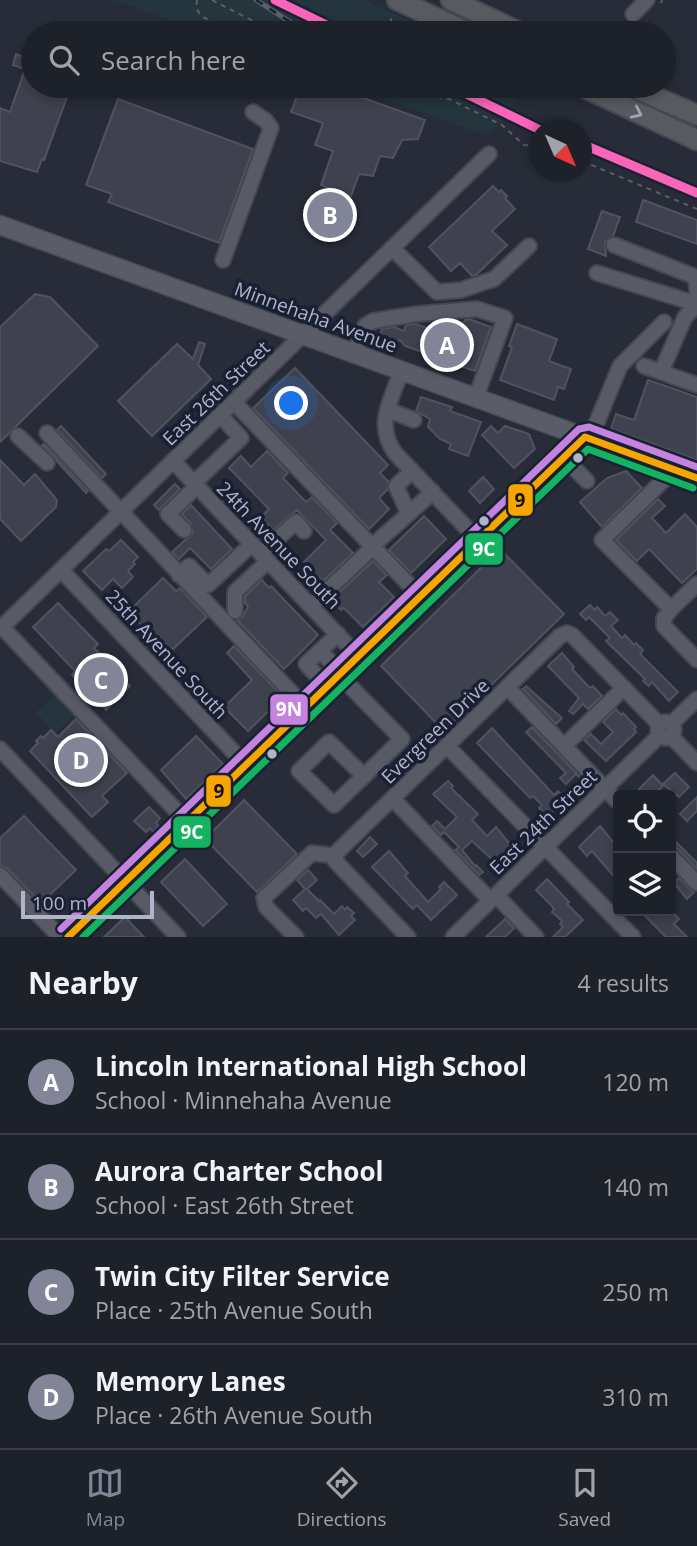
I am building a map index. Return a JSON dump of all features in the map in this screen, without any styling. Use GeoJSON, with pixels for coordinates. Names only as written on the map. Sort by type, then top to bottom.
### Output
{"type":"FeatureCollection","features":[{"type":"Feature","properties":{"kind":"highway"},"geometry":{"type":"LineString","coordinates":[[451,0],[496,21]]}},
{"type":"Feature","properties":{"kind":"highway"},"geometry":{"type":"LineString","coordinates":[[395,5],[437,21]]}},
{"type":"Feature","properties":{"kind":"highway"},"geometry":{"type":"LineString","coordinates":[[607,98],[696,140]]}},
{"type":"Feature","properties":{"kind":"highway"},"geometry":{"type":"LineString","coordinates":[[657,98],[697,116]]}},
{"type":"Feature","properties":{"kind":"main road","name":"Minnehaha Avenue"},"geometry":{"type":"LineString","coordinates":[[0,225],[697,478]]}},
{"type":"Feature","properties":{"kind":"street"},"geometry":{"type":"LineString","coordinates":[[633,14],[657,1]]}},
{"type":"Feature","properties":{"kind":"street"},"geometry":{"type":"LineString","coordinates":[[223,260],[271,128],[253,112]]}},
{"type":"Feature","properties":{"kind":"street","name":"East 26th Street"},"geometry":{"type":"LineString","coordinates":[[1,628],[489,154]]}},
{"type":"Feature","properties":{"kind":"street"},"geometry":{"type":"LineString","coordinates":[[614,245],[696,277],[697,292]]}},
{"type":"Feature","properties":{"kind":"street"},"geometry":{"type":"LineString","coordinates":[[392,248],[437,292],[461,290],[494,279],[529,246]]}},
{"type":"Feature","properties":{"kind":"street"},"geometry":{"type":"LineString","coordinates":[[597,273],[697,305],[684,317],[661,372]]}},
{"type":"Feature","properties":{"kind":"street"},"geometry":{"type":"LineString","coordinates":[[354,354],[365,326],[373,321],[477,309],[505,318],[476,397]]}},
{"type":"Feature","properties":{"kind":"street"},"geometry":{"type":"LineString","coordinates":[[68,937],[477,539],[563,457],[587,438],[620,366],[664,322]]}},
{"type":"Feature","properties":{"kind":"street"},"geometry":{"type":"LineString","coordinates":[[644,366],[697,384]]}},
{"type":"Feature","properties":{"kind":"street"},"geometry":{"type":"LineString","coordinates":[[401,370],[384,430],[387,441],[477,539]]}},
{"type":"Feature","properties":{"kind":"street"},"geometry":{"type":"LineString","coordinates":[[234,402],[376,544],[419,595]]}},
{"type":"Feature","properties":{"kind":"street"},"geometry":{"type":"LineString","coordinates":[[388,410],[414,420]]}},
{"type":"Feature","properties":{"kind":"street"},"geometry":{"type":"LineString","coordinates":[[184,530],[168,514],[241,438],[220,415]]}},
{"type":"Feature","properties":{"kind":"street"},"geometry":{"type":"LineString","coordinates":[[47,433],[179,575],[203,589],[304,706]]}},
{"type":"Feature","properties":{"kind":"street"},"geometry":{"type":"LineString","coordinates":[[18,436],[47,463]]}},
{"type":"Feature","properties":{"kind":"street"},"geometry":{"type":"LineString","coordinates":[[563,457],[587,481]]}},
{"type":"Feature","properties":{"kind":"street","name":"24th Avenue South"},"geometry":{"type":"LineString","coordinates":[[173,461],[357,655]]}},
{"type":"Feature","properties":{"kind":"street"},"geometry":{"type":"LineString","coordinates":[[671,609],[603,540],[674,470]]}},
{"type":"Feature","properties":{"kind":"street"},"geometry":{"type":"LineString","coordinates":[[408,512],[396,486],[412,471]]}},
{"type":"Feature","properties":{"kind":"street"},"geometry":{"type":"LineString","coordinates":[[311,606],[408,512],[416,509],[433,492]]}},
{"type":"Feature","properties":{"kind":"street"},"geometry":{"type":"LineString","coordinates":[[203,589],[260,553],[296,522],[304,531]]}},
{"type":"Feature","properties":{"kind":"street"},"geometry":{"type":"LineString","coordinates":[[235,611],[235,593],[260,553]]}},
{"type":"Feature","properties":{"kind":"street","name":"25th Avenue South"},"geometry":{"type":"LineString","coordinates":[[61,570],[245,764]]}},
{"type":"Feature","properties":{"kind":"street"},"geometry":{"type":"LineString","coordinates":[[697,584],[664,618],[664,626],[697,660]]}},
{"type":"Feature","properties":{"kind":"street"},"geometry":{"type":"LineString","coordinates":[[1,628],[187,822]]}},
{"type":"Feature","properties":{"kind":"street","name":"Evergreen Drive"},"geometry":{"type":"LineString","coordinates":[[335,857],[560,636],[567,633],[572,635],[624,688]]}},
{"type":"Feature","properties":{"kind":"street"},"geometry":{"type":"LineString","coordinates":[[326,685],[306,664],[338,634]]}},
{"type":"Feature","properties":{"kind":"street"},"geometry":{"type":"LineString","coordinates":[[320,651],[402,739],[364,776],[334,805],[299,771],[329,742],[364,776]]}},
{"type":"Feature","properties":{"kind":"street"},"geometry":{"type":"LineString","coordinates":[[507,687],[613,797]]}},
{"type":"Feature","properties":{"kind":"street"},"geometry":{"type":"LineString","coordinates":[[564,746],[624,688],[697,763]]}},
{"type":"Feature","properties":{"kind":"street","name":"East 24th Street"},"geometry":{"type":"LineString","coordinates":[[453,937],[697,699]]}},
{"type":"Feature","properties":{"kind":"street"},"geometry":{"type":"LineString","coordinates":[[447,746],[633,937]]}},
{"type":"Feature","properties":{"kind":"street"},"geometry":{"type":"LineString","coordinates":[[0,749],[178,937]]}},
{"type":"Feature","properties":{"kind":"street"},"geometry":{"type":"LineString","coordinates":[[393,799],[536,937]]}},
{"type":"Feature","properties":{"kind":"street"},"geometry":{"type":"LineString","coordinates":[[296,937],[266,906],[264,898],[312,853],[335,857],[408,937]]}},
{"type":"Feature","properties":{"kind":"street"},"geometry":{"type":"LineString","coordinates":[[676,861],[697,883]]}},
{"type":"Feature","properties":{"kind":"street"},"geometry":{"type":"LineString","coordinates":[[0,875],[60,937]]}},
{"type":"Feature","properties":{"kind":"path"},"geometry":{"type":"LineString","coordinates":[[197,0],[196,8],[201,16],[211,21]]}},
{"type":"Feature","properties":{"kind":"path"},"geometry":{"type":"LineString","coordinates":[[212,0],[253,21]]}},
{"type":"Feature","properties":{"kind":"path"},"geometry":{"type":"LineString","coordinates":[[439,98],[449,100],[502,125],[524,145],[529,145]]}},
{"type":"Feature","properties":{"kind":"path"},"geometry":{"type":"LineString","coordinates":[[592,165],[697,209]]}},
{"type":"Feature","properties":{"kind":"shaded area"},"geometry":{"type":"Polygon","coordinates":[[[113,0],[365,0],[410,21],[173,21],[113,0]]]}},
{"type":"Feature","properties":{"kind":"shaded area"},"geometry":{"type":"Polygon","coordinates":[[[384,98],[516,98],[505,118],[487,136],[384,98]]]}},
{"type":"Feature","properties":{"kind":"shaded area"},"geometry":{"type":"Polygon","coordinates":[[[58,691],[78,712],[55,733],[36,712],[58,691]]]}},
{"type":"Feature","properties":{"kind":"building"},"geometry":{"type":"Polygon","coordinates":[[[16,54],[21,56],[21,68],[13,65],[16,54]]]}},
{"type":"Feature","properties":{"kind":"building"},"geometry":{"type":"Polygon","coordinates":[[[21,80],[21,98],[67,98],[37,172],[0,161],[0,108],[10,112],[21,80]]]}},
{"type":"Feature","properties":{"kind":"building"},"geometry":{"type":"Polygon","coordinates":[[[296,98],[364,98],[425,120],[418,139],[402,140],[393,158],[380,156],[373,176],[359,174],[351,196],[321,185],[333,151],[315,145],[323,123],[291,112],[296,98]]]}},
{"type":"Feature","properties":{"kind":"building"},"geometry":{"type":"Polygon","coordinates":[[[118,99],[253,149],[219,243],[108,202],[112,194],[86,185],[118,99]]]}},
{"type":"Feature","properties":{"kind":"building"},"geometry":{"type":"Polygon","coordinates":[[[493,186],[507,196],[505,198],[515,209],[492,231],[507,245],[476,275],[472,276],[460,263],[451,271],[429,247],[493,186]]]}},
{"type":"Feature","properties":{"kind":"building"},"geometry":{"type":"Polygon","coordinates":[[[643,200],[697,220],[697,244],[636,222],[643,200]]]}},
{"type":"Feature","properties":{"kind":"building"},"geometry":{"type":"Polygon","coordinates":[[[602,211],[620,217],[613,236],[605,242],[606,256],[588,249],[602,211]]]}},
{"type":"Feature","properties":{"kind":"building"},"geometry":{"type":"Polygon","coordinates":[[[35,294],[50,297],[98,346],[0,442],[0,327],[35,294]]]}},
{"type":"Feature","properties":{"kind":"building"},"geometry":{"type":"Polygon","coordinates":[[[465,320],[491,327],[475,371],[405,346],[400,340],[395,342],[380,336],[382,329],[394,327],[404,331],[406,325],[416,324],[437,332],[440,322],[461,328],[465,320]]]}},
{"type":"Feature","properties":{"kind":"building"},"geometry":{"type":"Polygon","coordinates":[[[517,324],[557,339],[549,361],[571,369],[564,389],[558,387],[554,400],[500,380],[517,324]]]}},
{"type":"Feature","properties":{"kind":"building"},"geometry":{"type":"Polygon","coordinates":[[[199,342],[205,344],[198,365],[211,379],[152,436],[118,401],[177,344],[193,359],[199,342]]]}},
{"type":"Feature","properties":{"kind":"building"},"geometry":{"type":"Polygon","coordinates":[[[295,368],[388,465],[380,473],[388,481],[387,490],[379,498],[389,509],[369,529],[253,408],[295,368]]]}},
{"type":"Feature","properties":{"kind":"building"},"geometry":{"type":"Polygon","coordinates":[[[648,380],[697,397],[697,460],[611,429],[616,414],[634,420],[648,380]]]}},
{"type":"Feature","properties":{"kind":"building"},"geometry":{"type":"Polygon","coordinates":[[[421,397],[452,407],[450,411],[481,422],[468,456],[449,449],[451,444],[440,439],[428,427],[430,419],[416,411],[421,397]]]}},
{"type":"Feature","properties":{"kind":"building"},"geometry":{"type":"Polygon","coordinates":[[[61,426],[106,474],[102,478],[57,430],[61,426]]]}},
{"type":"Feature","properties":{"kind":"building"},"geometry":{"type":"Polygon","coordinates":[[[491,426],[498,433],[505,426],[529,434],[535,449],[514,468],[482,435],[491,426]]]}},
{"type":"Feature","properties":{"kind":"building"},"geometry":{"type":"Polygon","coordinates":[[[44,444],[88,491],[86,493],[42,445],[44,444]]]}},
{"type":"Feature","properties":{"kind":"building"},"geometry":{"type":"Polygon","coordinates":[[[267,451],[288,473],[283,478],[306,502],[312,497],[337,523],[330,530],[353,553],[323,581],[304,562],[326,540],[297,510],[273,530],[261,517],[269,509],[229,468],[241,456],[251,467],[267,451]]]}},
{"type":"Feature","properties":{"kind":"building"},"geometry":{"type":"Polygon","coordinates":[[[0,460],[24,485],[35,474],[57,500],[56,507],[21,541],[0,519],[0,460]]]}},
{"type":"Feature","properties":{"kind":"building"},"geometry":{"type":"Polygon","coordinates":[[[626,471],[642,488],[602,527],[580,502],[607,478],[626,471]]]}},
{"type":"Feature","properties":{"kind":"building"},"geometry":{"type":"Polygon","coordinates":[[[483,477],[494,489],[480,503],[469,491],[483,477]]]}},
{"type":"Feature","properties":{"kind":"building"},"geometry":{"type":"Polygon","coordinates":[[[175,484],[180,489],[159,510],[154,505],[175,484]]]}},
{"type":"Feature","properties":{"kind":"building"},"geometry":{"type":"Polygon","coordinates":[[[658,499],[665,506],[652,518],[666,533],[685,514],[697,527],[697,569],[682,583],[649,549],[637,561],[616,540],[658,499]]]}},
{"type":"Feature","properties":{"kind":"building"},"geometry":{"type":"Polygon","coordinates":[[[191,505],[232,549],[211,569],[190,548],[179,559],[172,552],[193,533],[191,524],[182,514],[191,505]]]}},
{"type":"Feature","properties":{"kind":"building"},"geometry":{"type":"Polygon","coordinates":[[[424,516],[446,539],[411,573],[389,550],[424,516]]]}},
{"type":"Feature","properties":{"kind":"building"},"geometry":{"type":"Polygon","coordinates":[[[121,540],[138,557],[128,571],[133,577],[122,588],[113,579],[102,590],[83,571],[106,549],[109,551],[121,540]]]}},
{"type":"Feature","properties":{"kind":"building"},"geometry":{"type":"Polygon","coordinates":[[[500,549],[564,614],[444,731],[381,666],[500,549]]]}},
{"type":"Feature","properties":{"kind":"building"},"geometry":{"type":"Polygon","coordinates":[[[373,561],[387,575],[379,582],[394,597],[363,627],[331,600],[373,561]]]}},
{"type":"Feature","properties":{"kind":"building"},"geometry":{"type":"Polygon","coordinates":[[[163,578],[176,591],[180,588],[207,617],[172,650],[157,635],[154,638],[128,612],[163,578]]]}},
{"type":"Feature","properties":{"kind":"building"},"geometry":{"type":"Polygon","coordinates":[[[262,580],[318,635],[284,669],[237,620],[248,607],[245,596],[262,580]]]}},
{"type":"Feature","properties":{"kind":"building"},"geometry":{"type":"Polygon","coordinates":[[[58,603],[98,644],[94,648],[104,658],[108,654],[123,671],[119,674],[130,686],[106,710],[72,675],[75,671],[33,627],[58,603]]]}},
{"type":"Feature","properties":{"kind":"building"},"geometry":{"type":"Polygon","coordinates":[[[590,605],[595,610],[597,607],[605,616],[610,612],[618,620],[611,626],[622,638],[625,635],[634,645],[636,643],[643,650],[640,654],[678,692],[669,701],[652,682],[649,686],[643,681],[645,679],[606,641],[610,638],[589,617],[586,620],[580,614],[590,605]]]}},
{"type":"Feature","properties":{"kind":"building"},"geometry":{"type":"Polygon","coordinates":[[[234,646],[283,697],[248,731],[224,707],[252,680],[227,653],[234,646]]]}},
{"type":"Feature","properties":{"kind":"building"},"geometry":{"type":"Polygon","coordinates":[[[562,653],[574,667],[572,669],[602,696],[588,709],[583,704],[573,714],[569,711],[579,698],[548,666],[562,653]]]}},
{"type":"Feature","properties":{"kind":"building"},"geometry":{"type":"Polygon","coordinates":[[[526,686],[562,718],[556,724],[523,689],[526,686]]]}},
{"type":"Feature","properties":{"kind":"building"},"geometry":{"type":"Polygon","coordinates":[[[616,709],[636,727],[636,732],[606,761],[584,740],[591,734],[601,744],[613,732],[603,722],[616,709]]]}},
{"type":"Feature","properties":{"kind":"building"},"geometry":{"type":"Polygon","coordinates":[[[76,719],[127,773],[102,796],[108,802],[92,817],[30,751],[41,736],[43,738],[51,730],[58,737],[76,719]]]}},
{"type":"Feature","properties":{"kind":"building"},"geometry":{"type":"Polygon","coordinates":[[[532,727],[583,780],[576,774],[566,784],[560,778],[566,773],[526,732],[532,727]]]}},
{"type":"Feature","properties":{"kind":"building"},"geometry":{"type":"Polygon","coordinates":[[[492,728],[554,795],[558,791],[564,798],[551,813],[544,813],[539,808],[542,805],[533,796],[530,798],[477,743],[492,728]]]}},
{"type":"Feature","properties":{"kind":"building"},"geometry":{"type":"Polygon","coordinates":[[[196,736],[223,764],[186,799],[161,770],[196,736]]]}},
{"type":"Feature","properties":{"kind":"building"},"geometry":{"type":"Polygon","coordinates":[[[675,773],[689,787],[679,797],[676,790],[670,790],[663,784],[675,773]]]}},
{"type":"Feature","properties":{"kind":"building"},"geometry":{"type":"Polygon","coordinates":[[[653,775],[663,786],[659,790],[639,789],[653,775]]]}},
{"type":"Feature","properties":{"kind":"building"},"geometry":{"type":"Polygon","coordinates":[[[448,781],[453,786],[451,788],[478,814],[472,820],[487,836],[496,827],[513,848],[500,861],[496,857],[493,860],[472,841],[462,850],[483,872],[479,875],[455,850],[459,847],[444,832],[441,835],[432,826],[437,821],[445,829],[457,817],[433,794],[448,781]]]}},
{"type":"Feature","properties":{"kind":"building"},"geometry":{"type":"Polygon","coordinates":[[[697,797],[697,811],[687,821],[680,814],[697,797]]]}},
{"type":"Feature","properties":{"kind":"building"},"geometry":{"type":"Polygon","coordinates":[[[244,800],[297,854],[257,892],[205,839],[244,800]]]}},
{"type":"Feature","properties":{"kind":"building"},"geometry":{"type":"Polygon","coordinates":[[[149,807],[160,818],[156,823],[159,826],[153,832],[150,828],[146,832],[134,821],[149,807]]]}},
{"type":"Feature","properties":{"kind":"building"},"geometry":{"type":"Polygon","coordinates":[[[24,816],[76,870],[41,903],[7,868],[0,865],[0,838],[24,816]]]}},
{"type":"Feature","properties":{"kind":"building"},"geometry":{"type":"Polygon","coordinates":[[[600,826],[613,842],[613,875],[592,851],[587,856],[579,847],[600,826]]]}},
{"type":"Feature","properties":{"kind":"building"},"geometry":{"type":"Polygon","coordinates":[[[370,837],[377,844],[363,857],[357,851],[370,837]]]}},
{"type":"Feature","properties":{"kind":"building"},"geometry":{"type":"Polygon","coordinates":[[[676,842],[697,863],[697,869],[678,849],[676,842]]]}},
{"type":"Feature","properties":{"kind":"building"},"geometry":{"type":"Polygon","coordinates":[[[389,851],[408,873],[405,876],[428,902],[444,882],[457,895],[431,920],[417,905],[413,909],[372,867],[389,851]]]}},
{"type":"Feature","properties":{"kind":"building"},"geometry":{"type":"Polygon","coordinates":[[[185,859],[227,904],[203,926],[161,882],[185,859]]]}},
{"type":"Feature","properties":{"kind":"building"},"geometry":{"type":"Polygon","coordinates":[[[308,870],[317,880],[307,889],[319,901],[334,914],[342,906],[354,913],[351,916],[355,920],[339,935],[321,914],[316,918],[306,908],[303,911],[293,900],[305,889],[297,880],[308,870]]]}},
{"type":"Feature","properties":{"kind":"building"},"geometry":{"type":"Polygon","coordinates":[[[679,878],[694,892],[687,899],[676,885],[679,878]]]}},
{"type":"Feature","properties":{"kind":"building"},"geometry":{"type":"Polygon","coordinates":[[[547,879],[583,920],[565,937],[553,937],[563,927],[560,924],[562,921],[536,890],[547,879]]]}},
{"type":"Feature","properties":{"kind":"building"},"geometry":{"type":"Polygon","coordinates":[[[645,916],[676,916],[679,919],[674,924],[687,937],[666,937],[645,916]]]}},
{"type":"Feature","properties":{"kind":"building"},"geometry":{"type":"Polygon","coordinates":[[[125,917],[144,937],[104,937],[125,917]]]}},
{"type":"Feature","properties":{"kind":"building"},"geometry":{"type":"Polygon","coordinates":[[[505,919],[514,928],[505,937],[486,937],[505,919]]]}},
{"type":"Feature","properties":{"kind":"railway"},"geometry":{"type":"LineString","coordinates":[[256,0],[289,21]]}},
{"type":"Feature","properties":{"kind":"transit line"},"geometry":{"type":"LineString","coordinates":[[275,0],[318,21]]}},
{"type":"Feature","properties":{"kind":"transit line"},"geometry":{"type":"LineString","coordinates":[[475,98],[529,125]]}},
{"type":"Feature","properties":{"kind":"transit line"},"geometry":{"type":"LineString","coordinates":[[592,148],[697,193]]}},
{"type":"Feature","properties":{"kind":"transit line","name":"9N"},"geometry":{"type":"LineString","coordinates":[[61,929],[579,429],[589,427],[697,467]]}},
{"type":"Feature","properties":{"kind":"transit line","name":"9"},"geometry":{"type":"LineString","coordinates":[[68,937],[585,437],[697,478]]}},
{"type":"Feature","properties":{"kind":"transit line","name":"9C"},"geometry":{"type":"LineString","coordinates":[[83,937],[588,449],[693,488]]}},
{"type":"Feature","properties":{"kind":"place","name":"Aurora Charter School"},"geometry":{"type":"Point","coordinates":[330,215]}},
{"type":"Feature","properties":{"kind":"place","name":"Lincoln International High School"},"geometry":{"type":"Point","coordinates":[447,345]}},
{"type":"Feature","properties":{"kind":"place","name":"Twin City Filter Service"},"geometry":{"type":"Point","coordinates":[101,680]}},
{"type":"Feature","properties":{"kind":"place","name":"Memory Lanes"},"geometry":{"type":"Point","coordinates":[81,760]}}]}
